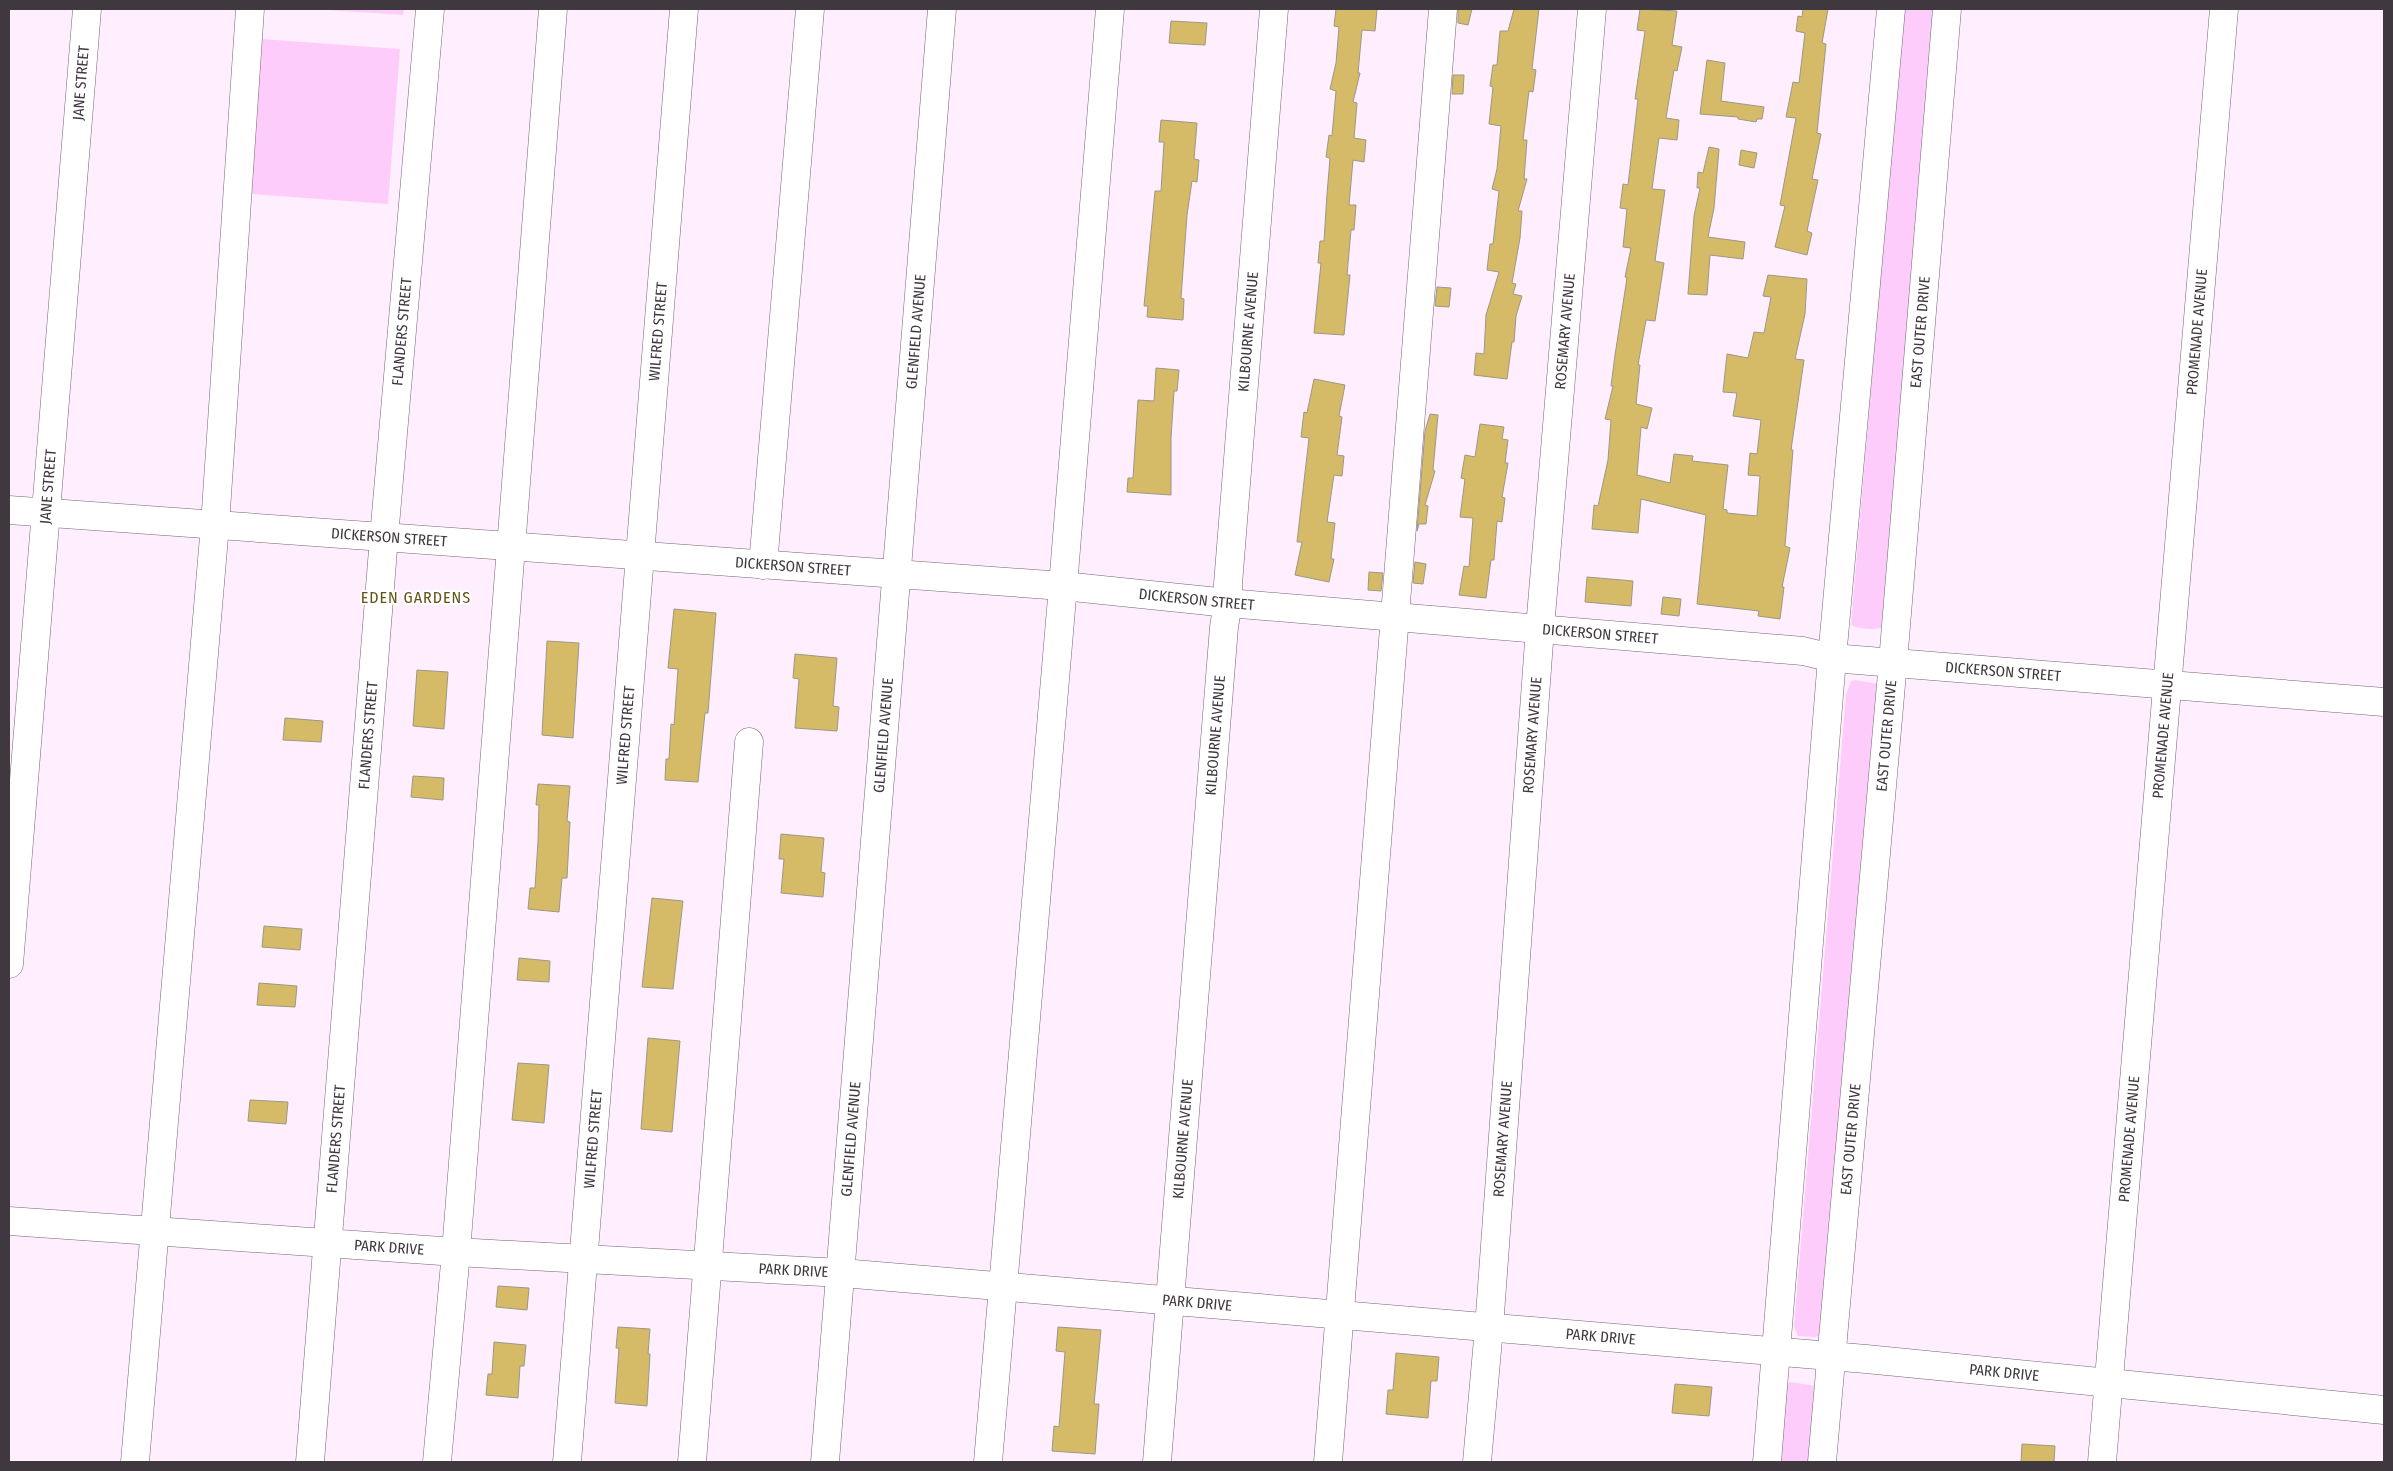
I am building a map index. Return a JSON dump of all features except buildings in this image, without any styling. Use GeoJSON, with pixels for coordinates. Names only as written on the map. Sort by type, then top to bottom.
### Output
{"type":"FeatureCollection","features":[{"type":"Feature","properties":{"kind":"street","name":"JANE STREET"},"geometry":{"type":"LineString","coordinates":[[9,964],[87,9]]}},
{"type":"Feature","properties":{"kind":"street"},"geometry":{"type":"LineString","coordinates":[[135,1462],[215,525],[250,9]]}},
{"type":"Feature","properties":{"kind":"street","name":"FLANDERS STREET"},"geometry":{"type":"LineString","coordinates":[[310,1462],[384,537],[430,9]]}},
{"type":"Feature","properties":{"kind":"street"},"geometry":{"type":"LineString","coordinates":[[438,1462],[553,9]]}},
{"type":"Feature","properties":{"kind":"street","name":"WILFRED STREET"},"geometry":{"type":"LineString","coordinates":[[566,1462],[684,9]]}},
{"type":"Feature","properties":{"kind":"street"},"geometry":{"type":"LineString","coordinates":[[763,564],[810,9]]}},
{"type":"Feature","properties":{"kind":"street","name":"GLENFIELD AVENUE"},"geometry":{"type":"LineString","coordinates":[[825,1462],[842,1273],[942,9]]}},
{"type":"Feature","properties":{"kind":"street"},"geometry":{"type":"LineString","coordinates":[[988,1462],[1064,586],[1110,9]]}},
{"type":"Feature","properties":{"kind":"street","name":"KILBOURNE AVENUE"},"geometry":{"type":"LineString","coordinates":[[1157,1462],[1223,637],[1228,603],[1274,9]]}},
{"type":"Feature","properties":{"kind":"street"},"geometry":{"type":"LineString","coordinates":[[1328,1462],[1443,9]]}},
{"type":"Feature","properties":{"kind":"street","name":"ROSEMARY AVENUE"},"geometry":{"type":"LineString","coordinates":[[1477,1462],[1490,1328],[1540,628],[1592,9]]}},
{"type":"Feature","properties":{"kind":"street"},"geometry":{"type":"LineString","coordinates":[[1767,1462],[1832,658],[1891,9]]}},
{"type":"Feature","properties":{"kind":"street","name":"EAST OUTER DRIVE"},"geometry":{"type":"LineString","coordinates":[[1822,1462],[1893,662],[1947,9]]}},
{"type":"Feature","properties":{"kind":"street","name":"PROMENADE AVENUE"},"geometry":{"type":"LineString","coordinates":[[2102,1462],[2224,9]]}},
{"type":"Feature","properties":{"kind":"street","name":"DICKERSON STREET"},"geometry":{"type":"LineString","coordinates":[[9,510],[1064,586],[1228,603],[1803,651],[1832,658],[2168,683],[2384,702]]}},
{"type":"Feature","properties":{"kind":"street"},"geometry":{"type":"LineString","coordinates":[[692,1462],[749,742]]}},
{"type":"Feature","properties":{"kind":"street","name":"PARK DRIVE"},"geometry":{"type":"LineString","coordinates":[[9,1221],[456,1252],[842,1273],[1832,1356],[2384,1410]]}},
{"type":"Feature","properties":{"kind":"shaded area"},"geometry":{"type":"Polygon","coordinates":[[[312,9],[404,9],[403,15],[312,9]]]}},
{"type":"Feature","properties":{"kind":"shaded area"},"geometry":{"type":"Polygon","coordinates":[[[1903,9],[1934,9],[1883,613],[1881,628],[1870,629],[1851,625],[1903,9]]]}},
{"type":"Feature","properties":{"kind":"shaded area"},"geometry":{"type":"Polygon","coordinates":[[[247,38],[400,49],[388,204],[238,193],[247,38]]]}},
{"type":"Feature","properties":{"kind":"shaded area"},"geometry":{"type":"Polygon","coordinates":[[[1851,681],[1879,684],[1822,1335],[1815,1337],[1798,1336],[1794,1326],[1846,695],[1851,681]]]}},
{"type":"Feature","properties":{"kind":"shaded area"},"geometry":{"type":"Polygon","coordinates":[[[1787,1383],[1816,1386],[1811,1462],[1777,1462],[1784,1390],[1787,1383]]]}},
{"type":"Feature","properties":{"kind":"district","name":"EDEN GARDENS"},"geometry":{"type":"Point","coordinates":[416,597]}}]}
